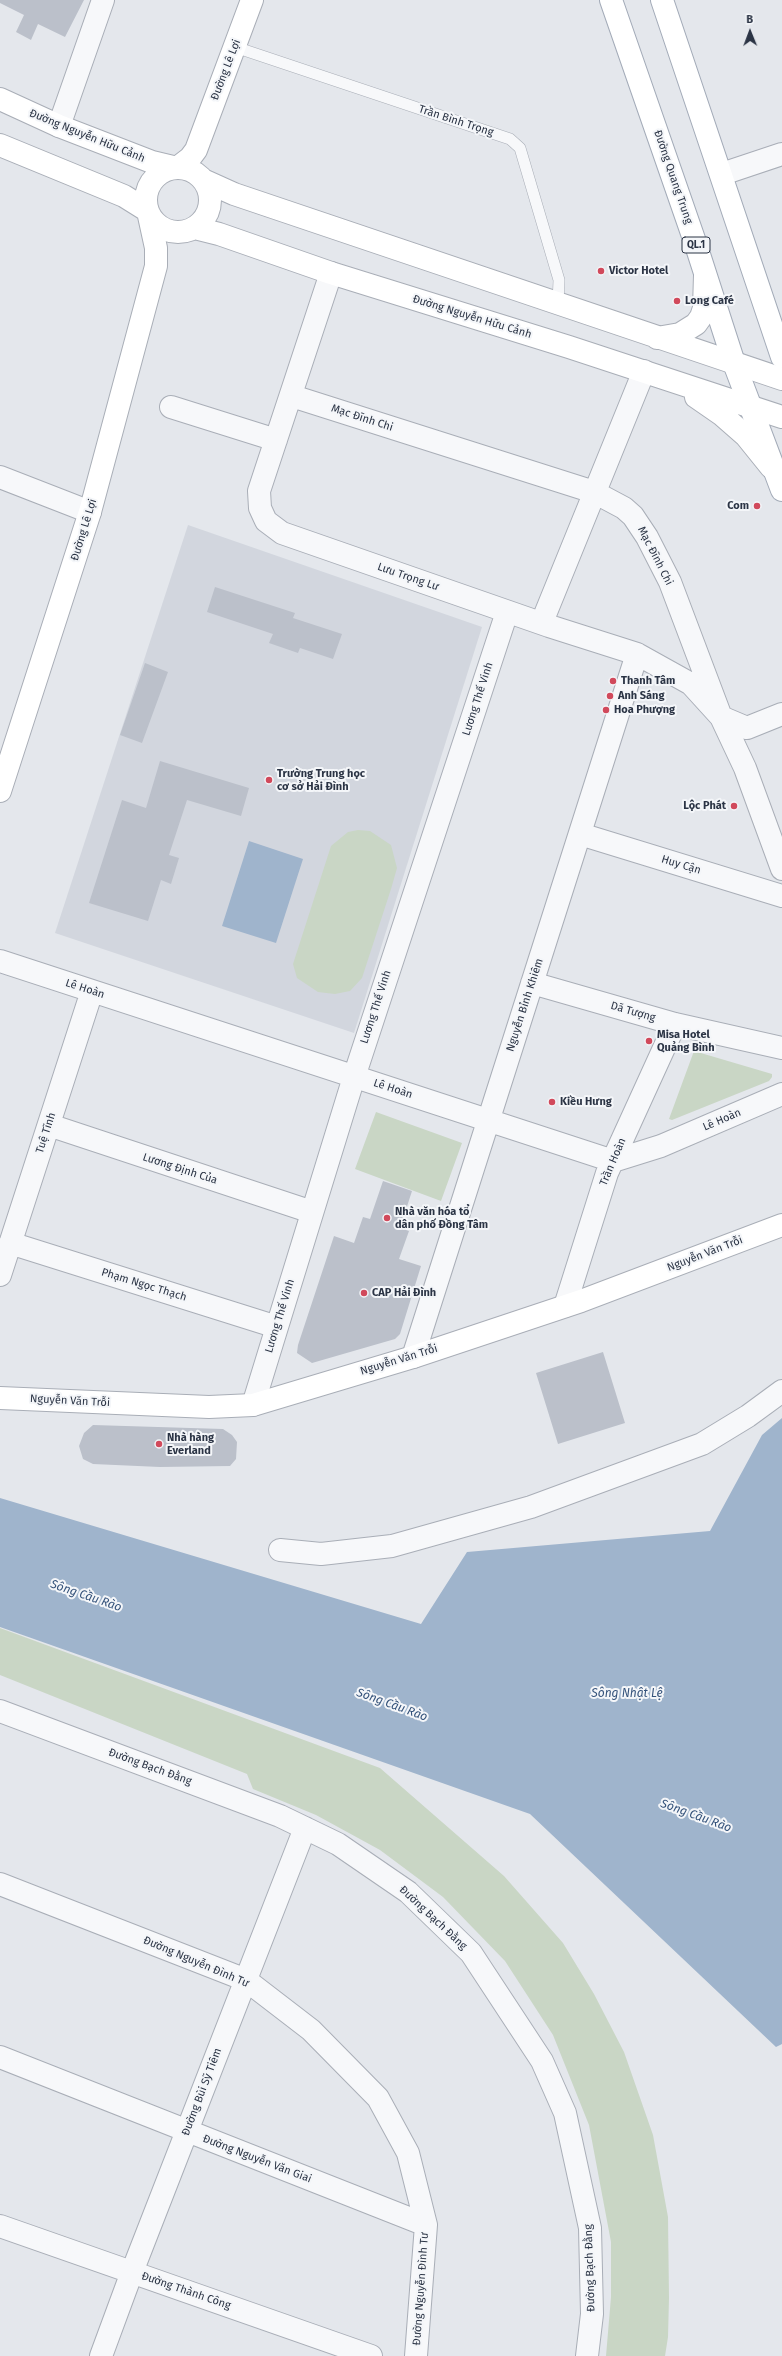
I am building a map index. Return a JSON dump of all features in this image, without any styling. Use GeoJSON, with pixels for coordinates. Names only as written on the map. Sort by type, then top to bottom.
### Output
{"type":"FeatureCollection","features":[{"type":"Feature","properties":{"kind":"main road","name":"Đường Lê Lợi"},"geometry":{"type":"LineString","coordinates":[[177,168],[190,158],[200,140],[252,0]]}},
{"type":"Feature","properties":{"kind":"main road","name":"Đường Quang Trung"},"geometry":{"type":"LineString","coordinates":[[611,0],[705,272],[734,363],[779,482]]}},
{"type":"Feature","properties":{"kind":"main road"},"geometry":{"type":"LineString","coordinates":[[662,0],[722,174],[782,357]]}},
{"type":"Feature","properties":{"kind":"main road","name":"Đường Nguyễn Hữu Cảnh"},"geometry":{"type":"LineString","coordinates":[[0,98],[59,126],[152,162],[177,168]]}},
{"type":"Feature","properties":{"kind":"main road","name":"Đường Lê Lợi"},"geometry":{"type":"LineString","coordinates":[[200,140],[203,180]]}},
{"type":"Feature","properties":{"kind":"main road"},"geometry":{"type":"LineString","coordinates":[[0,145],[124,196],[149,214],[156,224],[165,230],[189,230],[203,222],[210,203],[210,193],[203,180]]}},
{"type":"Feature","properties":{"kind":"main road"},"geometry":{"type":"LineString","coordinates":[[149,214],[146,195],[150,184],[157,176],[166,170],[177,168],[188,169],[203,180],[234,194],[782,379]]}},
{"type":"Feature","properties":{"kind":"main road","name":"Đường Lê Lợi"},"geometry":{"type":"LineString","coordinates":[[0,791],[90,512],[156,266],[156,248],[149,214]]}},
{"type":"Feature","properties":{"kind":"main road","name":"Đường Nguyễn Hữu Cảnh"},"geometry":{"type":"LineString","coordinates":[[189,230],[219,234],[331,273],[650,373],[782,417]]}},
{"type":"Feature","properties":{"kind":"main road","name":"Đường Lê Lợi"},"geometry":{"type":"LineString","coordinates":[[156,266],[165,251],[189,230]]}},
{"type":"Feature","properties":{"kind":"main road"},"geometry":{"type":"LineString","coordinates":[[657,338],[680,334],[688,330],[699,320],[704,308],[705,272]]}},
{"type":"Feature","properties":{"kind":"main road"},"geometry":{"type":"LineString","coordinates":[[650,373],[682,388],[722,415],[746,436],[779,482]]}},
{"type":"Feature","properties":{"kind":"main road","name":"Nguyễn Văn Trỗi"},"geometry":{"type":"LineString","coordinates":[[0,1398],[209,1407],[253,1405],[413,1357],[565,1306],[782,1225]]}},
{"type":"Feature","properties":{"kind":"street"},"geometry":{"type":"LineString","coordinates":[[59,126],[103,0]]}},
{"type":"Feature","properties":{"kind":"street"},"geometry":{"type":"LineString","coordinates":[[722,174],[782,154]]}},
{"type":"Feature","properties":{"kind":"street","name":"Lưu Trọng Lư"},"geometry":{"type":"LineString","coordinates":[[331,273],[292,396],[259,491],[260,508],[266,521],[282,533],[507,612],[542,622],[637,654],[691,684],[721,717],[747,728],[782,714]]}},
{"type":"Feature","properties":{"kind":"street"},"geometry":{"type":"LineString","coordinates":[[542,622],[594,492],[650,373]]}},
{"type":"Feature","properties":{"kind":"street","name":"Mạc Đĩnh Chi"},"geometry":{"type":"LineString","coordinates":[[292,396],[594,492],[624,508],[633,516],[648,536],[670,582],[721,717],[745,768],[782,869]]}},
{"type":"Feature","properties":{"kind":"street"},"geometry":{"type":"LineString","coordinates":[[170,407],[276,440]]}},
{"type":"Feature","properties":{"kind":"street"},"geometry":{"type":"LineString","coordinates":[[0,477],[90,512]]}},
{"type":"Feature","properties":{"kind":"street","name":"Lương Thế Vinh"},"geometry":{"type":"LineString","coordinates":[[253,1405],[354,1077],[507,612]]}},
{"type":"Feature","properties":{"kind":"street","name":"Nguyễn Bỉnh Khiêm"},"geometry":{"type":"LineString","coordinates":[[413,1357],[637,654]]}},
{"type":"Feature","properties":{"kind":"street","name":"Huy Cận"},"geometry":{"type":"LineString","coordinates":[[580,834],[782,896]]}},
{"type":"Feature","properties":{"kind":"street","name":"Lê Hoàn"},"geometry":{"type":"LineString","coordinates":[[0,961],[613,1161],[660,1146],[782,1094]]}},
{"type":"Feature","properties":{"kind":"street","name":"Dã Tượng"},"geometry":{"type":"LineString","coordinates":[[532,983],[675,1024],[782,1048]]}},
{"type":"Feature","properties":{"kind":"street","name":"Tuệ Tĩnh"},"geometry":{"type":"LineString","coordinates":[[0,1276],[92,991]]}},
{"type":"Feature","properties":{"kind":"street","name":"Trần Hoàn"},"geometry":{"type":"LineString","coordinates":[[565,1306],[607,1173],[675,1024]]}},
{"type":"Feature","properties":{"kind":"street","name":"Lương Định Của"},"geometry":{"type":"LineString","coordinates":[[49,1125],[312,1212]]}},
{"type":"Feature","properties":{"kind":"street","name":"Phạm Ngọc Thạch"},"geometry":{"type":"LineString","coordinates":[[10,1243],[277,1326]]}},
{"type":"Feature","properties":{"kind":"street"},"geometry":{"type":"LineString","coordinates":[[280,1550],[321,1554],[392,1546],[531,1507],[702,1444],[748,1416],[782,1391]]}},
{"type":"Feature","properties":{"kind":"street","name":"Đường Bạch Đằng"},"geometry":{"type":"LineString","coordinates":[[0,1711],[273,1813],[338,1844],[408,1892],[472,1953],[542,2061],[565,2113],[590,2228],[592,2314],[587,2356]]}},
{"type":"Feature","properties":{"kind":"street","name":"Đường Bùi Sỹ Tiêm"},"geometry":{"type":"LineString","coordinates":[[101,2356],[186,2132],[305,1828]]}},
{"type":"Feature","properties":{"kind":"street","name":"Đường Nguyễn Đình Tư"},"geometry":{"type":"LineString","coordinates":[[0,1884],[246,1980],[311,2030],[378,2098],[408,2153],[426,2225],[416,2356]]}},
{"type":"Feature","properties":{"kind":"street","name":"Đường Nguyễn Văn Giai"},"geometry":{"type":"LineString","coordinates":[[0,2057],[186,2132],[426,2225]]}},
{"type":"Feature","properties":{"kind":"street","name":"Đường Thành Công"},"geometry":{"type":"LineString","coordinates":[[0,2226],[371,2356]]}},
{"type":"Feature","properties":{"kind":"lane","name":"Trần Bình Trọng"},"geometry":{"type":"LineString","coordinates":[[235,47],[510,139],[520,148],[559,280],[558,304]]}},
{"type":"Feature","properties":{"kind":"shaded area","name":"Trường Trung học cơ sở Hải Đình"},"geometry":{"type":"Polygon","coordinates":[[[188,525],[482,627],[354,1033],[55,933],[188,525]]]}},
{"type":"Feature","properties":{"kind":"green space"},"geometry":{"type":"Polygon","coordinates":[[[358,830],[370,831],[391,845],[397,868],[362,978],[350,991],[335,994],[318,992],[297,978],[293,964],[331,846],[348,832],[358,830]]]}},
{"type":"Feature","properties":{"kind":"green space"},"geometry":{"type":"Polygon","coordinates":[[[694,1051],[772,1074],[772,1077],[769,1081],[672,1120],[669,1119],[694,1051]]]}},
{"type":"Feature","properties":{"kind":"green space"},"geometry":{"type":"Polygon","coordinates":[[[376,1112],[462,1143],[441,1201],[355,1169],[376,1112]]]}},
{"type":"Feature","properties":{"kind":"green space"},"geometry":{"type":"Polygon","coordinates":[[[0,1628],[380,1768],[504,1876],[563,1943],[594,1994],[624,2052],[653,2135],[668,2217],[669,2298],[668,2337],[665,2356],[606,2356],[611,2297],[611,2242],[589,2125],[553,2035],[505,1961],[443,1897],[380,1850],[316,1815],[253,1789],[247,1774],[0,1675],[0,1628]]]}},
{"type":"Feature","properties":{"kind":"water"},"geometry":{"type":"Polygon","coordinates":[[[249,841],[303,859],[276,943],[222,926],[249,841]]]}},
{"type":"Feature","properties":{"kind":"water","name":"Sông Nhật Lệ"},"geometry":{"type":"Polygon","coordinates":[[[782,1418],[782,2044],[776,2047],[530,1814],[0,1627],[0,1498],[421,1624],[467,1552],[710,1531],[762,1435],[782,1418]]]}},
{"type":"Feature","properties":{"kind":"building"},"geometry":{"type":"Polygon","coordinates":[[[0,0],[84,0],[65,37],[38,24],[31,40],[16,32],[24,15],[0,3],[0,0]]]}},
{"type":"Feature","properties":{"kind":"building"},"geometry":{"type":"Polygon","coordinates":[[[215,587],[295,613],[293,618],[342,634],[333,659],[300,648],[298,653],[269,643],[273,634],[207,612],[215,587]]]}},
{"type":"Feature","properties":{"kind":"building"},"geometry":{"type":"Polygon","coordinates":[[[145,663],[168,672],[142,743],[120,735],[145,663]]]}},
{"type":"Feature","properties":{"kind":"building"},"geometry":{"type":"Polygon","coordinates":[[[160,761],[249,788],[241,816],[187,800],[169,855],[179,858],[171,884],[161,880],[148,921],[89,903],[122,800],[146,808],[160,761]]]}},
{"type":"Feature","properties":{"kind":"building","name":"CAP Hải Đình"},"geometry":{"type":"Polygon","coordinates":[[[383,1181],[412,1191],[400,1228],[409,1231],[399,1259],[421,1266],[400,1334],[395,1339],[312,1363],[297,1353],[298,1345],[334,1236],[354,1243],[363,1217],[370,1219],[383,1181]]]}},
{"type":"Feature","properties":{"kind":"building"},"geometry":{"type":"Polygon","coordinates":[[[603,1352],[625,1423],[558,1444],[536,1373],[603,1352]]]}},
{"type":"Feature","properties":{"kind":"building","name":"Nhà hàng Everland"},"geometry":{"type":"Polygon","coordinates":[[[93,1425],[223,1429],[232,1435],[237,1442],[236,1459],[230,1466],[160,1467],[93,1464],[83,1459],[79,1446],[84,1433],[93,1425]]]}},
{"type":"Feature","properties":{"kind":"place","name":"Victor Hotel"},"geometry":{"type":"Point","coordinates":[601,271]}},
{"type":"Feature","properties":{"kind":"place","name":"Long Café"},"geometry":{"type":"Point","coordinates":[677,301]}},
{"type":"Feature","properties":{"kind":"place","name":"Com"},"geometry":{"type":"Point","coordinates":[757,506]}},
{"type":"Feature","properties":{"kind":"place","name":"Thanh Tâm"},"geometry":{"type":"Point","coordinates":[613,681]}},
{"type":"Feature","properties":{"kind":"place","name":"Anh Sáng"},"geometry":{"type":"Point","coordinates":[610,696]}},
{"type":"Feature","properties":{"kind":"place","name":"Hoa Phượng"},"geometry":{"type":"Point","coordinates":[606,710]}},
{"type":"Feature","properties":{"kind":"place","name":"Trường Trung học cơ sở Hải Đình"},"geometry":{"type":"Point","coordinates":[269,780]}},
{"type":"Feature","properties":{"kind":"place","name":"Lộc Phát"},"geometry":{"type":"Point","coordinates":[734,806]}},
{"type":"Feature","properties":{"kind":"place","name":"Misa Hotel Quảng Bình"},"geometry":{"type":"Point","coordinates":[649,1041]}},
{"type":"Feature","properties":{"kind":"place","name":"Kiều Hưng"},"geometry":{"type":"Point","coordinates":[552,1102]}},
{"type":"Feature","properties":{"kind":"place","name":"Nhà văn hóa tổ dân phố Đồng Tâm"},"geometry":{"type":"Point","coordinates":[387,1218]}},
{"type":"Feature","properties":{"kind":"place","name":"CAP Hải Đình"},"geometry":{"type":"Point","coordinates":[364,1293]}},
{"type":"Feature","properties":{"kind":"place","name":"Nhà hàng Everland"},"geometry":{"type":"Point","coordinates":[159,1444]}},
{"type":"Feature","properties":{"kind":"water label","name":"Sông Cầu Rào"},"geometry":{"type":"Point","coordinates":[86,1596]}},
{"type":"Feature","properties":{"kind":"water label","name":"Sông Cầu Rào"},"geometry":{"type":"Point","coordinates":[392,1705]}},
{"type":"Feature","properties":{"kind":"water label","name":"Sông Cầu Rào"},"geometry":{"type":"Point","coordinates":[696,1816]}}]}
